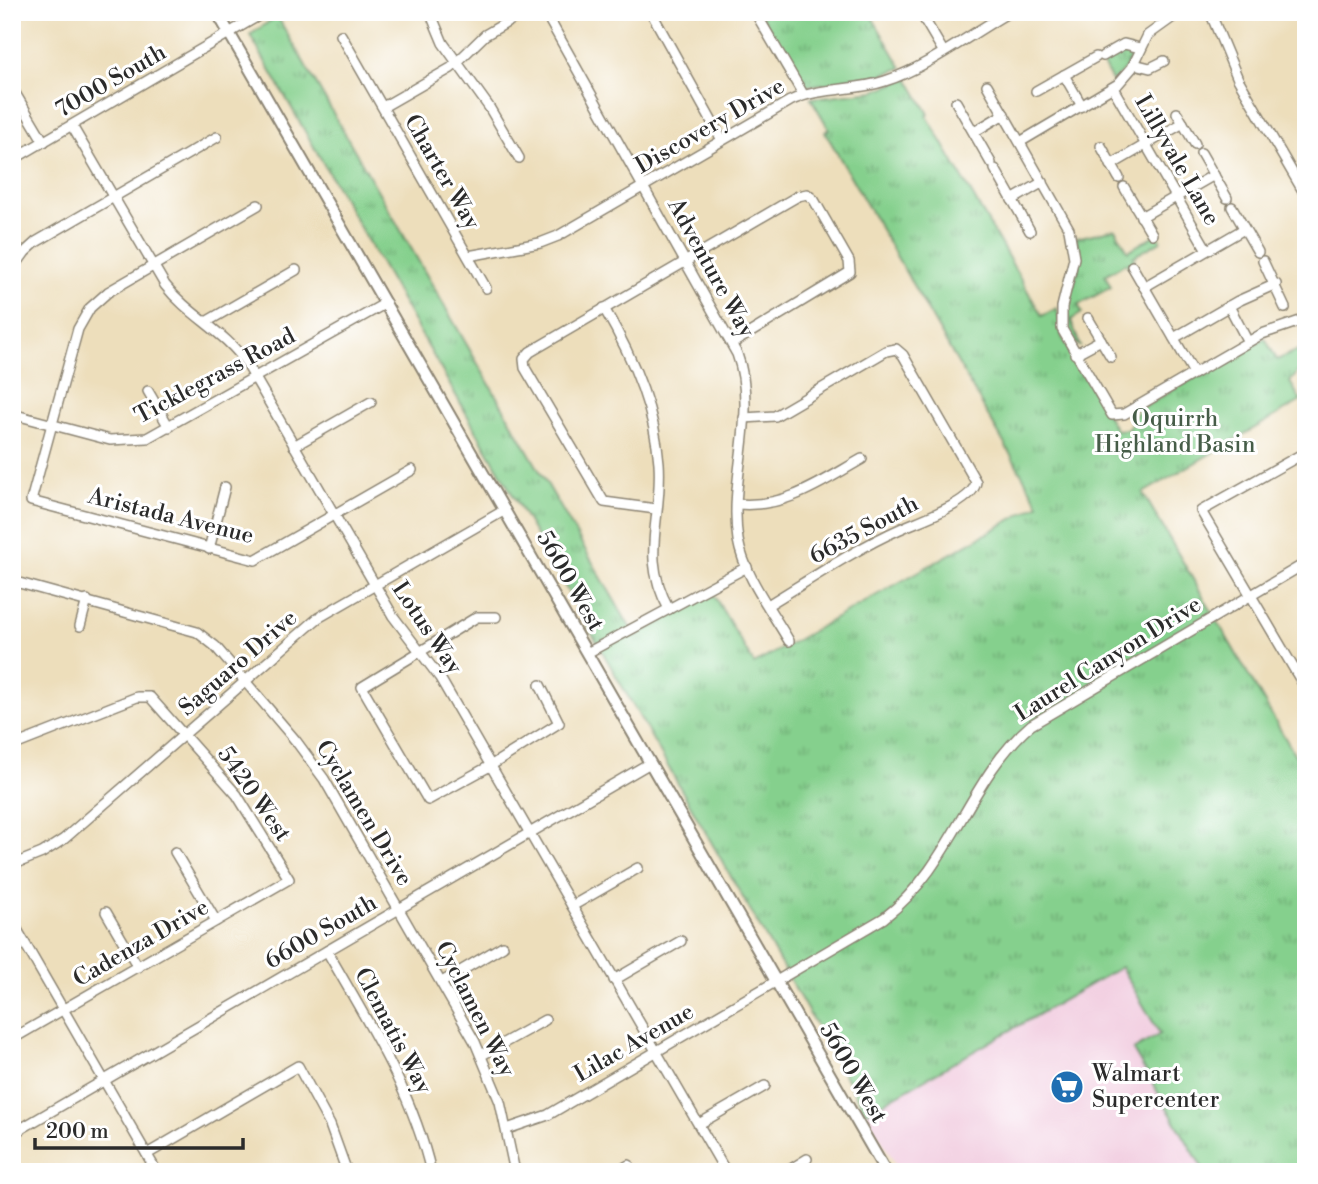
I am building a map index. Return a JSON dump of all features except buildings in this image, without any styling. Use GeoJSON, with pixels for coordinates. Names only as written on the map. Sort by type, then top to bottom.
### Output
{"type":"FeatureCollection","features":[{"type":"Feature","properties":{"kind":"main road","name":"5600 West"},"geometry":{"type":"LineString","coordinates":[[217,12],[886,1172]]}},
{"type":"Feature","properties":{"kind":"street","name":"7000 South"},"geometry":{"type":"LineString","coordinates":[[12,160],[265,12]]}},
{"type":"Feature","properties":{"kind":"street"},"geometry":{"type":"LineString","coordinates":[[430,12],[442,40],[489,107],[519,158]]}},
{"type":"Feature","properties":{"kind":"street"},"geometry":{"type":"LineString","coordinates":[[383,107],[457,63],[483,37],[525,12]]}},
{"type":"Feature","properties":{"kind":"street","name":"Adventure Way"},"geometry":{"type":"LineString","coordinates":[[545,12],[733,342],[744,378],[738,544],[747,566],[789,640]]}},
{"type":"Feature","properties":{"kind":"street"},"geometry":{"type":"LineString","coordinates":[[651,12],[722,140]]}},
{"type":"Feature","properties":{"kind":"street"},"geometry":{"type":"LineString","coordinates":[[755,12],[803,94]]}},
{"type":"Feature","properties":{"kind":"street"},"geometry":{"type":"LineString","coordinates":[[920,12],[943,51]]}},
{"type":"Feature","properties":{"kind":"street","name":"Discovery Drive"},"geometry":{"type":"LineString","coordinates":[[468,256],[548,240],[803,94],[883,82],[1009,12]]}},
{"type":"Feature","properties":{"kind":"street"},"geometry":{"type":"LineString","coordinates":[[1020,142],[1113,88],[1134,64],[1140,47],[1151,31],[1180,12]]}},
{"type":"Feature","properties":{"kind":"street"},"geometry":{"type":"LineString","coordinates":[[1210,12],[1238,79],[1306,196]]}},
{"type":"Feature","properties":{"kind":"street"},"geometry":{"type":"LineString","coordinates":[[1298,12],[1306,31]]}},
{"type":"Feature","properties":{"kind":"street","name":"Charter Way"},"geometry":{"type":"LineString","coordinates":[[341,35],[486,288]]}},
{"type":"Feature","properties":{"kind":"street"},"geometry":{"type":"LineString","coordinates":[[1036,91],[1124,44],[1140,47]]}},
{"type":"Feature","properties":{"kind":"street"},"geometry":{"type":"LineString","coordinates":[[1134,64],[1150,68],[1164,61]]}},
{"type":"Feature","properties":{"kind":"street"},"geometry":{"type":"LineString","coordinates":[[1063,75],[1082,106]]}},
{"type":"Feature","properties":{"kind":"street"},"geometry":{"type":"LineString","coordinates":[[987,85],[1067,223],[1073,241],[1073,268],[1061,319],[1064,334],[1108,412],[1118,417],[1248,342],[1305,321]]}},
{"type":"Feature","properties":{"kind":"street"},"geometry":{"type":"LineString","coordinates":[[12,88],[44,142]]}},
{"type":"Feature","properties":{"kind":"street","name":"Lillyvale Lane"},"geometry":{"type":"LineString","coordinates":[[1113,88],[1207,250]]}},
{"type":"Feature","properties":{"kind":"street"},"geometry":{"type":"LineString","coordinates":[[956,102],[1030,231]]}},
{"type":"Feature","properties":{"kind":"street"},"geometry":{"type":"LineString","coordinates":[[1177,113],[1276,284],[1285,308]]}},
{"type":"Feature","properties":{"kind":"street"},"geometry":{"type":"LineString","coordinates":[[974,132],[1004,114]]}},
{"type":"Feature","properties":{"kind":"street"},"geometry":{"type":"LineString","coordinates":[[1111,165],[1183,123]]}},
{"type":"Feature","properties":{"kind":"street","name":"Lotus Way"},"geometry":{"type":"LineString","coordinates":[[72,125],[153,266],[174,297],[231,343],[255,378],[374,585],[418,651],[440,678],[726,1172]]}},
{"type":"Feature","properties":{"kind":"street"},"geometry":{"type":"LineString","coordinates":[[13,269],[30,247],[217,137]]}},
{"type":"Feature","properties":{"kind":"street"},"geometry":{"type":"LineString","coordinates":[[1101,146],[1119,177]]}},
{"type":"Feature","properties":{"kind":"street"},"geometry":{"type":"LineString","coordinates":[[1141,217],[1214,175]]}},
{"type":"Feature","properties":{"kind":"street"},"geometry":{"type":"LineString","coordinates":[[1012,200],[1043,182]]}},
{"type":"Feature","properties":{"kind":"street"},"geometry":{"type":"LineString","coordinates":[[1124,187],[1152,234]]}},
{"type":"Feature","properties":{"kind":"street"},"geometry":{"type":"LineString","coordinates":[[656,509],[604,502],[525,368],[524,359],[528,353],[805,194],[814,200],[849,261],[851,270],[845,277],[733,342]]}},
{"type":"Feature","properties":{"kind":"street"},"geometry":{"type":"LineString","coordinates":[[52,425],[75,337],[85,314],[108,292],[258,205]]}},
{"type":"Feature","properties":{"kind":"street"},"geometry":{"type":"LineString","coordinates":[[1144,287],[1244,229]]}},
{"type":"Feature","properties":{"kind":"street"},"geometry":{"type":"LineString","coordinates":[[1132,266],[1194,373]]}},
{"type":"Feature","properties":{"kind":"street"},"geometry":{"type":"LineString","coordinates":[[206,322],[296,270]]}},
{"type":"Feature","properties":{"kind":"street"},"geometry":{"type":"LineString","coordinates":[[1174,338],[1229,306],[1276,284]]}},
{"type":"Feature","properties":{"kind":"street","name":"Ticklegrass Road"},"geometry":{"type":"LineString","coordinates":[[12,414],[125,442],[147,438],[169,428],[386,303]]}},
{"type":"Feature","properties":{"kind":"street"},"geometry":{"type":"LineString","coordinates":[[1229,306],[1248,342]]}},
{"type":"Feature","properties":{"kind":"street"},"geometry":{"type":"LineString","coordinates":[[604,309],[637,370],[659,459],[653,569],[658,588],[669,609]]}},
{"type":"Feature","properties":{"kind":"street"},"geometry":{"type":"LineString","coordinates":[[1088,318],[1111,357]]}},
{"type":"Feature","properties":{"kind":"street"},"geometry":{"type":"LineString","coordinates":[[1075,354],[1101,340]]}},
{"type":"Feature","properties":{"kind":"street","name":"6635 South"},"geometry":{"type":"LineString","coordinates":[[744,418],[775,416],[886,351],[896,349],[904,355],[974,477],[975,487],[970,494],[889,534],[768,605]]}},
{"type":"Feature","properties":{"kind":"street"},"geometry":{"type":"LineString","coordinates":[[148,391],[169,428]]}},
{"type":"Feature","properties":{"kind":"street"},"geometry":{"type":"LineString","coordinates":[[294,446],[371,402]]}},
{"type":"Feature","properties":{"kind":"street","name":"Aristada Avenue"},"geometry":{"type":"LineString","coordinates":[[52,425],[31,501],[255,560],[412,470]]}},
{"type":"Feature","properties":{"kind":"street"},"geometry":{"type":"LineString","coordinates":[[1306,452],[1200,511],[1306,689]]}},
{"type":"Feature","properties":{"kind":"street"},"geometry":{"type":"LineString","coordinates":[[738,504],[770,504],[792,499],[862,459]]}},
{"type":"Feature","properties":{"kind":"street"},"geometry":{"type":"LineString","coordinates":[[209,549],[225,487]]}},
{"type":"Feature","properties":{"kind":"street","name":"Saguaro Drive"},"geometry":{"type":"LineString","coordinates":[[12,865],[42,853],[64,839],[318,618],[505,510]]}},
{"type":"Feature","properties":{"kind":"street","name":"Laurel Canyon Drive"},"geometry":{"type":"LineString","coordinates":[[776,982],[873,925],[914,892],[942,856],[997,761],[1031,725],[1306,562]]}},
{"type":"Feature","properties":{"kind":"street"},"geometry":{"type":"LineString","coordinates":[[587,653],[747,566]]}},
{"type":"Feature","properties":{"kind":"street","name":"Cyclamen Drive"},"geometry":{"type":"LineString","coordinates":[[12,581],[197,632],[215,646],[318,769],[399,909]]}},
{"type":"Feature","properties":{"kind":"street"},"geometry":{"type":"LineString","coordinates":[[80,626],[87,600]]}},
{"type":"Feature","properties":{"kind":"street"},"geometry":{"type":"LineString","coordinates":[[496,617],[477,617],[362,687],[428,800],[490,766],[559,723],[540,685]]}},
{"type":"Feature","properties":{"kind":"street"},"geometry":{"type":"LineString","coordinates":[[1296,672],[1306,666]]}},
{"type":"Feature","properties":{"kind":"street","name":"5420 West"},"geometry":{"type":"LineString","coordinates":[[12,746],[141,696],[155,700],[237,795],[289,879]]}},
{"type":"Feature","properties":{"kind":"street","name":"6600 South"},"geometry":{"type":"LineString","coordinates":[[12,1134],[650,763]]}},
{"type":"Feature","properties":{"kind":"street"},"geometry":{"type":"LineString","coordinates":[[175,852],[216,921]]}},
{"type":"Feature","properties":{"kind":"street"},"geometry":{"type":"LineString","coordinates":[[572,906],[638,868]]}},
{"type":"Feature","properties":{"kind":"street","name":"Cadenza Drive"},"geometry":{"type":"LineString","coordinates":[[12,1039],[289,879]]}},
{"type":"Feature","properties":{"kind":"street","name":"Cyclamen Way"},"geometry":{"type":"LineString","coordinates":[[399,909],[482,1055],[507,1129],[515,1172]]}},
{"type":"Feature","properties":{"kind":"street"},"geometry":{"type":"LineString","coordinates":[[106,912],[138,967]]}},
{"type":"Feature","properties":{"kind":"street"},"geometry":{"type":"LineString","coordinates":[[12,921],[157,1172]]}},
{"type":"Feature","properties":{"kind":"street"},"geometry":{"type":"LineString","coordinates":[[614,980],[681,941]]}},
{"type":"Feature","properties":{"kind":"street"},"geometry":{"type":"LineString","coordinates":[[442,982],[503,946]]}},
{"type":"Feature","properties":{"kind":"street","name":"Clematis Way"},"geometry":{"type":"LineString","coordinates":[[327,951],[405,1089],[422,1135],[431,1172]]}},
{"type":"Feature","properties":{"kind":"street","name":"Lilac Avenue"},"geometry":{"type":"LineString","coordinates":[[507,1129],[542,1118],[776,982]]}},
{"type":"Feature","properties":{"kind":"street"},"geometry":{"type":"LineString","coordinates":[[482,1055],[545,1020]]}},
{"type":"Feature","properties":{"kind":"street"},"geometry":{"type":"LineString","coordinates":[[146,1154],[298,1066],[330,1125],[346,1172]]}},
{"type":"Feature","properties":{"kind":"street"},"geometry":{"type":"LineString","coordinates":[[698,1124],[765,1086]]}},
{"type":"Feature","properties":{"kind":"street"},"geometry":{"type":"LineString","coordinates":[[786,1172],[807,1159]]}},
{"type":"Feature","properties":{"kind":"street"},"geometry":{"type":"LineString","coordinates":[[617,1172],[629,1165]]}},
{"type":"Feature","properties":{"kind":"shaded area"},"geometry":{"type":"Polygon","coordinates":[[[1121,966],[1160,1034],[1134,1050],[1205,1172],[900,1172],[866,1113],[1121,966]]]}},
{"type":"Feature","properties":{"kind":"green space"},"geometry":{"type":"Polygon","coordinates":[[[759,12],[869,12],[902,68],[869,79],[804,86],[759,12]]]}},
{"type":"Feature","properties":{"kind":"green space","name":"Oquirrh Highland Basin"},"geometry":{"type":"Polygon","coordinates":[[[277,16],[635,636],[712,592],[754,664],[1039,504],[825,132],[829,129],[811,98],[875,91],[908,78],[1042,316],[1057,308],[1062,337],[1116,430],[1128,429],[1138,410],[1265,338],[1277,360],[1303,348],[1306,362],[1290,382],[1301,401],[1143,493],[1306,774],[1306,1172],[1205,1172],[1133,1050],[1160,1034],[1121,967],[866,1113],[250,35],[277,16]]]}},
{"type":"Feature","properties":{"kind":"green space"},"geometry":{"type":"Polygon","coordinates":[[[1125,48],[1131,50],[1128,64],[1112,81],[1101,61],[1125,48]]]}},
{"type":"Feature","properties":{"kind":"green space"},"geometry":{"type":"Polygon","coordinates":[[[1115,229],[1128,251],[1157,234],[1161,241],[1133,257],[1135,261],[1128,266],[1126,263],[1105,275],[1111,287],[1078,305],[1082,313],[1071,320],[1080,346],[1067,331],[1066,322],[1066,311],[1078,268],[1076,238],[1115,229]]]}},
{"type":"Feature","properties":{"kind":"place","name":"Walmart Supercenter"},"geometry":{"type":"Point","coordinates":[1067,1087]}}]}
